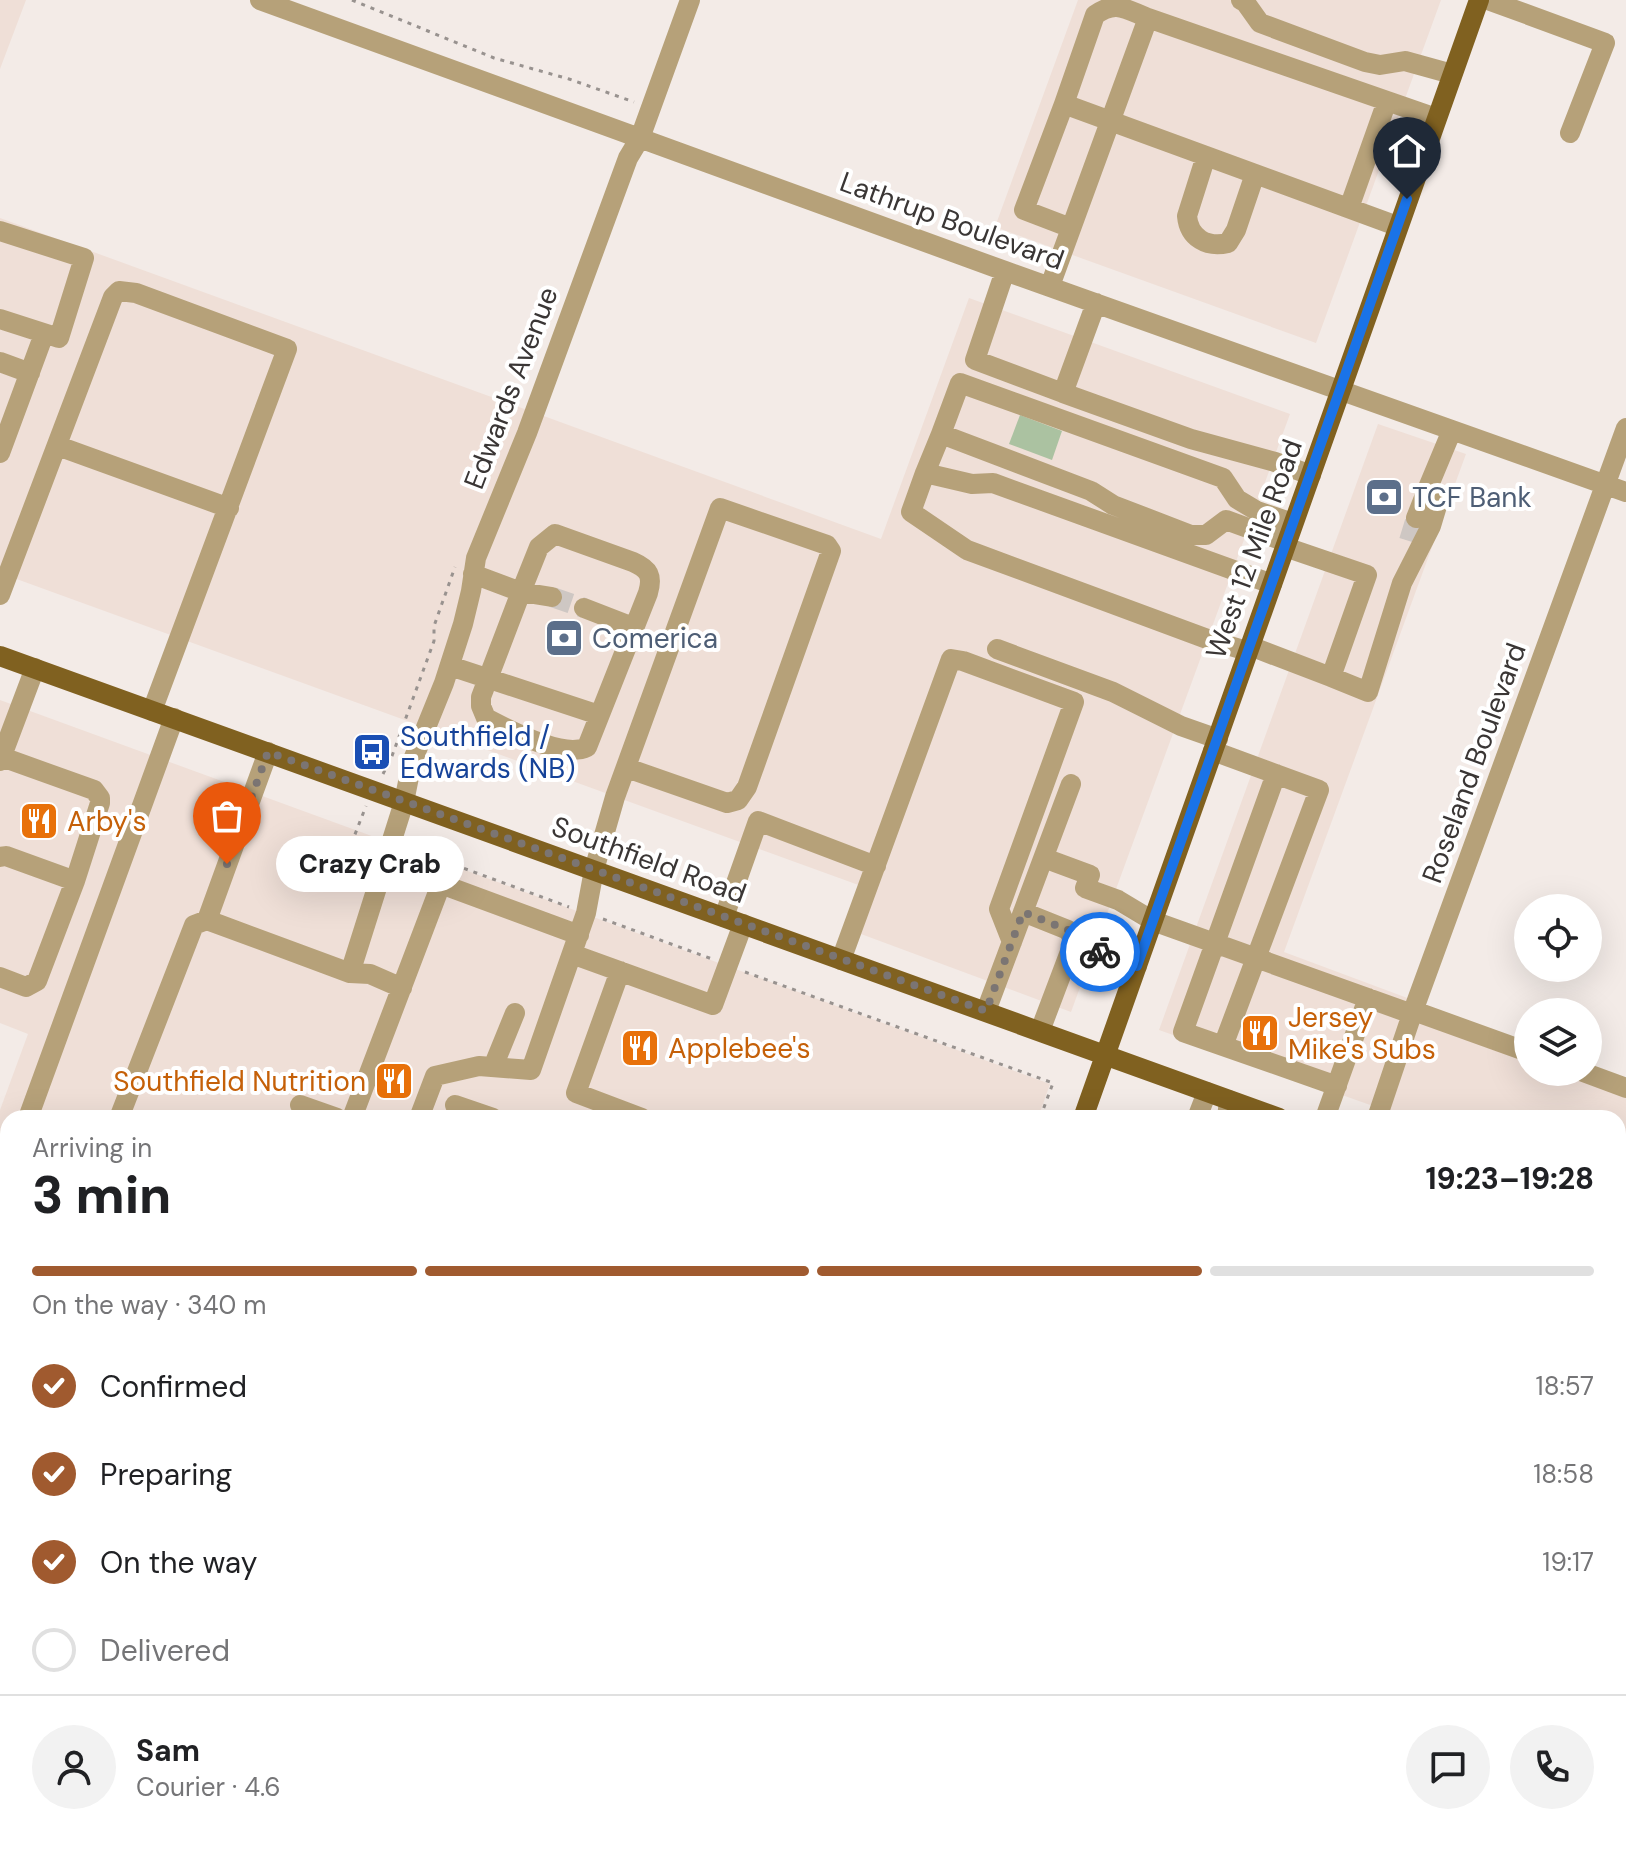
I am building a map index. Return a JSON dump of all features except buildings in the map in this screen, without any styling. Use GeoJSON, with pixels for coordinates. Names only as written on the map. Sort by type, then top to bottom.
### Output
{"type":"FeatureCollection","features":[{"type":"Feature","properties":{"kind":"main road","name":"West 12 Mile Road"},"geometry":{"type":"LineString","coordinates":[[1086,1110],[1479,0]]}},
{"type":"Feature","properties":{"kind":"main road","name":"Southfield Road"},"geometry":{"type":"LineString","coordinates":[[0,656],[1207,1092],[1228,1109]]}},
{"type":"Feature","properties":{"kind":"street","name":"Lathrup Boulevard"},"geometry":{"type":"LineString","coordinates":[[260,0],[1005,271],[1626,492]]}},
{"type":"Feature","properties":{"kind":"street","name":"Edwards Avenue"},"geometry":{"type":"LineString","coordinates":[[350,973],[404,802],[412,762],[450,666],[466,613],[476,558],[487,526],[527,433],[690,0]]}},
{"type":"Feature","properties":{"kind":"street"},"geometry":{"type":"LineString","coordinates":[[1241,0],[1260,23],[1365,62],[1380,65],[1405,61],[1452,74]]}},
{"type":"Feature","properties":{"kind":"street"},"geometry":{"type":"LineString","coordinates":[[1488,0],[1605,43],[1570,133]]}},
{"type":"Feature","properties":{"kind":"street"},"geometry":{"type":"LineString","coordinates":[[1071,228],[1024,210],[1095,15],[1106,6],[1114,5],[1436,118]]}},
{"type":"Feature","properties":{"kind":"street"},"geometry":{"type":"LineString","coordinates":[[1050,286],[1148,18]]}},
{"type":"Feature","properties":{"kind":"street"},"geometry":{"type":"LineString","coordinates":[[1349,208],[1387,101]]}},
{"type":"Feature","properties":{"kind":"street"},"geometry":{"type":"LineString","coordinates":[[1064,104],[1397,226]]}},
{"type":"Feature","properties":{"kind":"street"},"geometry":{"type":"LineString","coordinates":[[1206,156],[1187,216],[1188,226],[1194,237],[1216,246],[1228,243],[1236,230],[1255,174]]}},
{"type":"Feature","properties":{"kind":"street"},"geometry":{"type":"LineString","coordinates":[[0,231],[84,258],[59,338],[0,319]]}},
{"type":"Feature","properties":{"kind":"street"},"geometry":{"type":"LineString","coordinates":[[1005,271],[975,360],[1191,439],[1311,475]]}},
{"type":"Feature","properties":{"kind":"street"},"geometry":{"type":"LineString","coordinates":[[0,595],[113,297],[119,291],[150,298],[287,349],[152,711]]}},
{"type":"Feature","properties":{"kind":"street"},"geometry":{"type":"LineString","coordinates":[[1063,393],[1096,303]]}},
{"type":"Feature","properties":{"kind":"street"},"geometry":{"type":"LineString","coordinates":[[0,453],[6,418],[30,373],[44,334]]}},
{"type":"Feature","properties":{"kind":"street"},"geometry":{"type":"LineString","coordinates":[[0,362],[30,373]]}},
{"type":"Feature","properties":{"kind":"street"},"geometry":{"type":"LineString","coordinates":[[1288,537],[1237,499],[1223,478],[960,383],[911,512],[967,550],[1210,640],[1248,648],[1368,692],[1402,583],[1409,541]]}},
{"type":"Feature","properties":{"kind":"street","name":"Roseland Boulevard"},"geometry":{"type":"LineString","coordinates":[[1380,1110],[1626,428]]}},
{"type":"Feature","properties":{"kind":"street"},"geometry":{"type":"LineString","coordinates":[[1416,518],[1452,430]]}},
{"type":"Feature","properties":{"kind":"street"},"geometry":{"type":"LineString","coordinates":[[941,434],[1091,491],[1113,505],[1191,535],[1206,535],[1226,520],[1288,537],[1367,575],[1331,677]]}},
{"type":"Feature","properties":{"kind":"street"},"geometry":{"type":"LineString","coordinates":[[58,446],[229,508]]}},
{"type":"Feature","properties":{"kind":"street"},"geometry":{"type":"LineString","coordinates":[[925,473],[972,484],[993,483],[1272,584]]}},
{"type":"Feature","properties":{"kind":"street"},"geometry":{"type":"LineString","coordinates":[[1402,583],[1431,526],[1437,506],[1427,490]]}},
{"type":"Feature","properties":{"kind":"street"},"geometry":{"type":"LineString","coordinates":[[422,1110],[435,1076],[479,1066],[531,1070],[586,913],[594,870],[615,797],[720,508],[827,545],[831,551],[812,610],[747,787],[738,800],[727,803],[627,768]]}},
{"type":"Feature","properties":{"kind":"street"},"geometry":{"type":"LineString","coordinates":[[555,534],[645,568],[651,582],[633,627],[587,747],[579,751],[557,748],[486,718],[481,706],[521,592],[539,547],[555,534]]}},
{"type":"Feature","properties":{"kind":"street"},"geometry":{"type":"LineString","coordinates":[[473,574],[521,592],[552,597]]}},
{"type":"Feature","properties":{"kind":"street"},"geometry":{"type":"LineString","coordinates":[[584,608],[633,627]]}},
{"type":"Feature","properties":{"kind":"street"},"geometry":{"type":"LineString","coordinates":[[997,649],[1113,692],[1276,774],[1319,790],[1223,1046]]}},
{"type":"Feature","properties":{"kind":"street"},"geometry":{"type":"LineString","coordinates":[[841,960],[951,659],[1074,702],[999,909],[1012,942]]}},
{"type":"Feature","properties":{"kind":"street"},"geometry":{"type":"LineString","coordinates":[[450,666],[599,715]]}},
{"type":"Feature","properties":{"kind":"street"},"geometry":{"type":"LineString","coordinates":[[0,977],[26,987],[37,981],[100,811],[98,794],[94,790],[1,759],[35,668]]}},
{"type":"Feature","properties":{"kind":"street"},"geometry":{"type":"LineString","coordinates":[[31,1110],[174,718]]}},
{"type":"Feature","properties":{"kind":"street"},"geometry":{"type":"LineString","coordinates":[[207,920],[268,752]]}},
{"type":"Feature","properties":{"kind":"street"},"geometry":{"type":"LineString","coordinates":[[1276,774],[1183,1032],[1337,1086]]}},
{"type":"Feature","properties":{"kind":"street"},"geometry":{"type":"LineString","coordinates":[[986,1011],[1071,784]]}},
{"type":"Feature","properties":{"kind":"street"},"geometry":{"type":"LineString","coordinates":[[355,1110],[441,884],[575,945],[620,971],[713,1005],[758,821],[876,866]]}},
{"type":"Feature","properties":{"kind":"street"},"geometry":{"type":"LineString","coordinates":[[0,857],[6,856],[75,881]]}},
{"type":"Feature","properties":{"kind":"street"},"geometry":{"type":"LineString","coordinates":[[1044,858],[1090,875],[1085,888],[1118,900],[1153,921],[1514,1047]]}},
{"type":"Feature","properties":{"kind":"street"},"geometry":{"type":"LineString","coordinates":[[1023,912],[1068,930],[1074,941],[1137,966]]}},
{"type":"Feature","properties":{"kind":"street"},"geometry":{"type":"LineString","coordinates":[[122,1110],[194,925],[207,920],[350,973],[370,974],[402,988]]}},
{"type":"Feature","properties":{"kind":"street"},"geometry":{"type":"LineString","coordinates":[[1040,1031],[1074,941]]}},
{"type":"Feature","properties":{"kind":"street"},"geometry":{"type":"LineString","coordinates":[[620,971],[576,1093],[621,1110]]}},
{"type":"Feature","properties":{"kind":"street"},"geometry":{"type":"LineString","coordinates":[[1328,1110],[1368,998]]}},
{"type":"Feature","properties":{"kind":"street"},"geometry":{"type":"LineString","coordinates":[[493,1067],[515,1013]]}},
{"type":"Feature","properties":{"kind":"street"},"geometry":{"type":"LineString","coordinates":[[1602,1079],[1626,1088]]}},
{"type":"Feature","properties":{"kind":"street"},"geometry":{"type":"LineString","coordinates":[[1200,1110],[1207,1092]]}},
{"type":"Feature","properties":{"kind":"street"},"geometry":{"type":"LineString","coordinates":[[300,1105],[314,1110]]}},
{"type":"Feature","properties":{"kind":"street"},"geometry":{"type":"LineString","coordinates":[[455,1105],[470,1110]]}},
{"type":"Feature","properties":{"kind":"path"},"geometry":{"type":"LineString","coordinates":[[352,0],[494,58],[641,104]]}},
{"type":"Feature","properties":{"kind":"path"},"geometry":{"type":"LineString","coordinates":[[392,756],[427,663]]}},
{"type":"Feature","properties":{"kind":"path"},"geometry":{"type":"LineString","coordinates":[[359,820],[345,860],[371,870]]}},
{"type":"Feature","properties":{"kind":"path"},"geometry":{"type":"LineString","coordinates":[[408,853],[414,850],[712,959]]}},
{"type":"Feature","properties":{"kind":"path"},"geometry":{"type":"LineString","coordinates":[[744,971],[1053,1083],[1043,1110]]}},
{"type":"Feature","properties":{"kind":"shaded area"},"geometry":{"type":"Polygon","coordinates":[[[0,0],[26,0],[0,69],[0,0]]]}},
{"type":"Feature","properties":{"kind":"shaded area"},"geometry":{"type":"Polygon","coordinates":[[[1078,0],[1441,0],[1316,343],[995,227],[1078,0]]]}},
{"type":"Feature","properties":{"kind":"shaded area"},"geometry":{"type":"Polygon","coordinates":[[[0,218],[881,539],[969,298],[1290,414],[1071,1012],[861,934],[875,891],[0,573],[0,218]]]}},
{"type":"Feature","properties":{"kind":"shaded area"},"geometry":{"type":"Polygon","coordinates":[[[1378,424],[1466,454],[1284,952],[1514,1038],[1514,1086],[1602,1086],[1602,1075],[1626,1079],[1626,1110],[1384,1110],[1159,1030],[1378,424]]]}},
{"type":"Feature","properties":{"kind":"shaded area"},"geometry":{"type":"Polygon","coordinates":[[[0,700],[1050,1084],[1041,1110],[0,1110],[28,1034],[0,1023],[0,700]]]}},
{"type":"Feature","properties":{"kind":"green space"},"geometry":{"type":"Polygon","coordinates":[[[1020,415],[1062,431],[1052,460],[1009,444],[1020,415]]]}},
{"type":"Feature","properties":{"kind":"tunnel"},"geometry":{"type":"LineString","coordinates":[[1409,541],[1416,518]]}},
{"type":"Feature","properties":{"kind":"tunnel"},"geometry":{"type":"LineString","coordinates":[[552,597],[584,608]]}},
{"type":"Feature","properties":{"kind":"way so far"},"geometry":{"type":"LineString","coordinates":[[227,864],[268,752],[986,1011],[1023,912],[1068,930],[1074,941],[1100,952]]}},
{"type":"Feature","properties":{"kind":"place","name":"TCF Bank"},"geometry":{"type":"Point","coordinates":[1384,497]}},
{"type":"Feature","properties":{"kind":"place","name":"Comerica"},"geometry":{"type":"Point","coordinates":[564,638]}},
{"type":"Feature","properties":{"kind":"place","name":"Southfield / Edwards (NB)"},"geometry":{"type":"Point","coordinates":[372,752]}},
{"type":"Feature","properties":{"kind":"place","name":"Arby's"},"geometry":{"type":"Point","coordinates":[39,821]}},
{"type":"Feature","properties":{"kind":"place","name":"Crazy Crab"},"geometry":{"type":"Point","coordinates":[227,864]}},
{"type":"Feature","properties":{"kind":"place","name":"Jersey Mike's Subs"},"geometry":{"type":"Point","coordinates":[1260,1033]}},
{"type":"Feature","properties":{"kind":"place","name":"Applebee's"},"geometry":{"type":"Point","coordinates":[640,1048]}},
{"type":"Feature","properties":{"kind":"place","name":"Southfield Nutrition"},"geometry":{"type":"Point","coordinates":[394,1081]}},
{"type":"Feature","properties":{"kind":"route"},"geometry":{"type":"LineString","coordinates":[[1100,952],[1137,966],[1407,199]]}}]}
